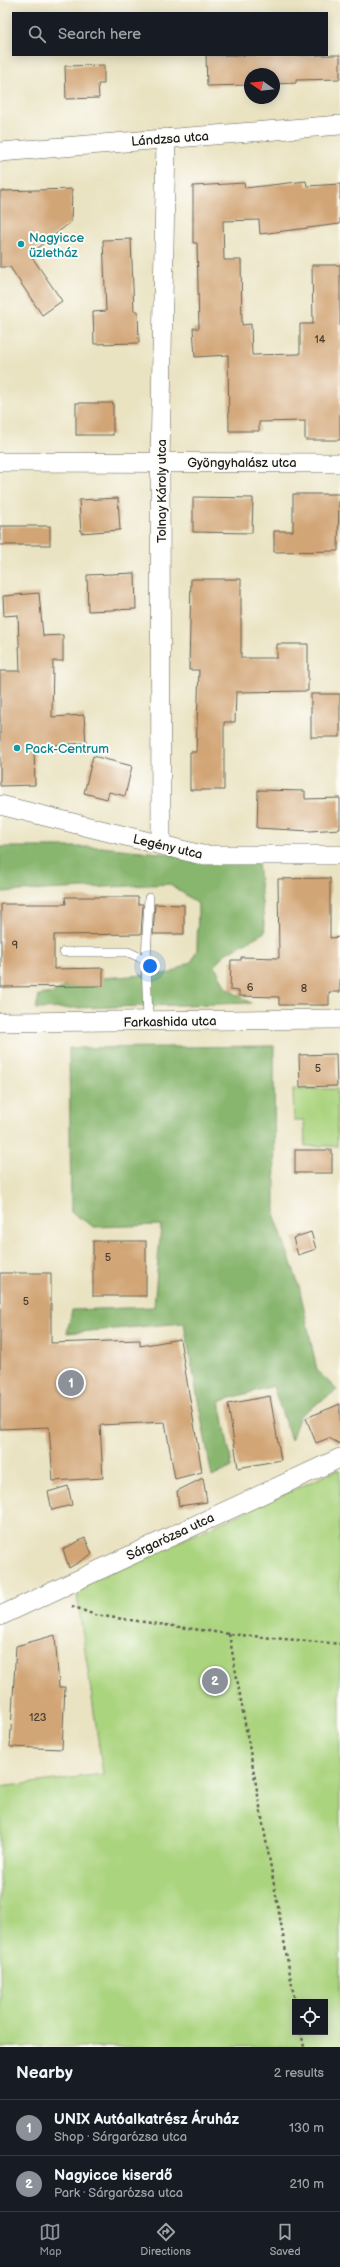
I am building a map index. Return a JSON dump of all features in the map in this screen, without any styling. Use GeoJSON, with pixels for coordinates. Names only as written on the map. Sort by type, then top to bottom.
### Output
{"type":"FeatureCollection","features":[{"type":"Feature","properties":{"kind":"street","name":"Lándzsa utca"},"geometry":{"type":"LineString","coordinates":[[0,152],[340,125]]}},
{"type":"Feature","properties":{"kind":"street","name":"Tolnay Károly utca"},"geometry":{"type":"LineString","coordinates":[[161,845],[160,462],[166,138]]}},
{"type":"Feature","properties":{"kind":"street","name":"Gyöngyhalász utca"},"geometry":{"type":"LineString","coordinates":[[0,462],[340,463]]}},
{"type":"Feature","properties":{"kind":"street","name":"Legény utca"},"geometry":{"type":"LineString","coordinates":[[0,804],[202,855],[340,855]]}},
{"type":"Feature","properties":{"kind":"street","name":"Farkashida utca"},"geometry":{"type":"LineString","coordinates":[[0,1022],[340,1018]]}},
{"type":"Feature","properties":{"kind":"street","name":"Sárgarózsa utca"},"geometry":{"type":"LineString","coordinates":[[0,1616],[340,1458]]}},
{"type":"Feature","properties":{"kind":"lane"},"geometry":{"type":"LineString","coordinates":[[148,1021],[146,960],[149,898]]}},
{"type":"Feature","properties":{"kind":"lane"},"geometry":{"type":"LineString","coordinates":[[64,952],[128,952],[146,960]]}},
{"type":"Feature","properties":{"kind":"path"},"geometry":{"type":"LineString","coordinates":[[44,1595],[95,1616],[229,1634],[340,1644]]}},
{"type":"Feature","properties":{"kind":"path"},"geometry":{"type":"LineString","coordinates":[[229,1634],[295,1999]]}},
{"type":"Feature","properties":{"kind":"path"},"geometry":{"type":"LineString","coordinates":[[302,2035],[304,2047]]}},
{"type":"Feature","properties":{"kind":"green space"},"geometry":{"type":"Polygon","coordinates":[[[0,847],[101,847],[258,863],[265,932],[223,955],[215,966],[226,988],[251,1003],[36,1009],[39,995],[54,993],[75,980],[171,973],[192,961],[197,950],[198,904],[170,884],[0,892],[0,847]]]}},
{"type":"Feature","properties":{"kind":"green space"},"geometry":{"type":"Polygon","coordinates":[[[274,1046],[275,1216],[299,1286],[317,1370],[337,1390],[300,1415],[291,1440],[273,1386],[220,1401],[232,1467],[212,1477],[184,1323],[67,1333],[72,1310],[154,1307],[161,1225],[94,1227],[71,1212],[69,1048],[274,1046]]]}},
{"type":"Feature","properties":{"kind":"green space"},"geometry":{"type":"Polygon","coordinates":[[[293,1089],[337,1089],[337,1146],[305,1146],[304,1120],[294,1120],[293,1089]]]}},
{"type":"Feature","properties":{"kind":"green space"},"geometry":{"type":"Polygon","coordinates":[[[340,1469],[340,2047],[0,2047],[0,1787],[103,1774],[76,1588],[340,1469]]]}},
{"type":"Feature","properties":{"kind":"building"},"geometry":{"type":"Polygon","coordinates":[[[340,55],[340,79],[296,80],[296,83],[280,84],[280,68],[244,68],[244,85],[207,86],[206,56],[340,55]]]}},
{"type":"Feature","properties":{"kind":"building"},"geometry":{"type":"Polygon","coordinates":[[[104,65],[104,84],[98,84],[99,98],[66,99],[65,66],[104,65]]]}},
{"type":"Feature","properties":{"kind":"building"},"geometry":{"type":"Polygon","coordinates":[[[306,181],[307,186],[340,184],[340,224],[260,234],[259,220],[223,221],[224,260],[241,260],[242,325],[251,324],[252,355],[300,354],[300,324],[313,324],[312,265],[340,265],[340,440],[305,440],[305,421],[259,422],[259,431],[229,431],[228,355],[195,357],[193,328],[199,328],[197,243],[193,243],[193,186],[244,183],[245,188],[306,181]]]}},
{"type":"Feature","properties":{"kind":"building","name":"Nagyicce üzletház"},"geometry":{"type":"Polygon","coordinates":[[[72,189],[71,222],[30,254],[62,301],[42,315],[10,267],[0,267],[0,191],[72,189]]]}},
{"type":"Feature","properties":{"kind":"building"},"geometry":{"type":"Polygon","coordinates":[[[131,239],[134,311],[138,311],[139,343],[94,344],[93,312],[106,311],[103,240],[131,239]]]}},
{"type":"Feature","properties":{"kind":"building"},"geometry":{"type":"Polygon","coordinates":[[[76,403],[113,403],[113,435],[76,435],[76,403]]]}},
{"type":"Feature","properties":{"kind":"building"},"geometry":{"type":"Polygon","coordinates":[[[293,494],[339,494],[338,551],[274,552],[274,531],[293,531],[293,494]]]}},
{"type":"Feature","properties":{"kind":"building"},"geometry":{"type":"Polygon","coordinates":[[[193,497],[253,498],[252,533],[193,532],[193,497]]]}},
{"type":"Feature","properties":{"kind":"building"},"geometry":{"type":"Polygon","coordinates":[[[118,498],[120,530],[81,533],[79,500],[118,498]]]}},
{"type":"Feature","properties":{"kind":"building"},"geometry":{"type":"Polygon","coordinates":[[[0,526],[50,526],[50,545],[0,545],[0,526]]]}},
{"type":"Feature","properties":{"kind":"building"},"geometry":{"type":"Polygon","coordinates":[[[135,573],[136,609],[88,611],[87,575],[135,573]]]}},
{"type":"Feature","properties":{"kind":"building"},"geometry":{"type":"Polygon","coordinates":[[[191,579],[241,579],[241,658],[277,658],[277,644],[308,644],[308,691],[236,692],[235,722],[224,722],[224,790],[190,790],[190,752],[196,752],[199,670],[189,670],[191,579]]]}},
{"type":"Feature","properties":{"kind":"building"},"geometry":{"type":"Polygon","coordinates":[[[39,593],[43,636],[63,635],[63,661],[53,661],[52,717],[84,715],[86,743],[34,746],[35,785],[0,786],[0,671],[20,671],[18,615],[4,616],[3,596],[39,593]]]}},
{"type":"Feature","properties":{"kind":"building"},"geometry":{"type":"Polygon","coordinates":[[[311,694],[340,694],[340,737],[311,737],[311,694]]]}},
{"type":"Feature","properties":{"kind":"building"},"geometry":{"type":"Polygon","coordinates":[[[93,756],[132,766],[125,796],[109,792],[107,799],[84,793],[93,756]]]}},
{"type":"Feature","properties":{"kind":"building"},"geometry":{"type":"Polygon","coordinates":[[[258,790],[305,791],[305,799],[340,798],[340,829],[310,831],[257,828],[258,790]]]}},
{"type":"Feature","properties":{"kind":"building"},"geometry":{"type":"Polygon","coordinates":[[[330,878],[330,938],[340,937],[340,992],[329,992],[329,1005],[279,1005],[279,997],[239,996],[239,991],[230,990],[231,960],[241,960],[241,957],[279,958],[278,879],[330,878]]]}},
{"type":"Feature","properties":{"kind":"building"},"geometry":{"type":"Polygon","coordinates":[[[65,897],[138,897],[138,904],[143,904],[141,934],[54,935],[54,969],[103,968],[103,986],[1,987],[1,904],[66,904],[65,897]]]}},
{"type":"Feature","properties":{"kind":"building"},"geometry":{"type":"Polygon","coordinates":[[[155,904],[184,905],[184,934],[153,934],[155,904]]]}},
{"type":"Feature","properties":{"kind":"building"},"geometry":{"type":"Polygon","coordinates":[[[336,1054],[337,1086],[300,1087],[299,1055],[336,1054]]]}},
{"type":"Feature","properties":{"kind":"building"},"geometry":{"type":"Polygon","coordinates":[[[295,1150],[332,1150],[332,1173],[295,1173],[295,1150]]]}},
{"type":"Feature","properties":{"kind":"building"},"geometry":{"type":"Polygon","coordinates":[[[311,1232],[316,1249],[298,1255],[293,1238],[311,1232]]]}},
{"type":"Feature","properties":{"kind":"building"},"geometry":{"type":"Polygon","coordinates":[[[93,1241],[146,1241],[146,1296],[93,1296],[93,1241]]]}},
{"type":"Feature","properties":{"kind":"building"},"geometry":{"type":"Polygon","coordinates":[[[0,1273],[51,1273],[51,1343],[140,1340],[140,1346],[180,1339],[202,1472],[175,1479],[165,1422],[100,1425],[103,1478],[53,1481],[49,1427],[0,1429],[0,1273]]]}},
{"type":"Feature","properties":{"kind":"building"},"geometry":{"type":"Polygon","coordinates":[[[270,1396],[281,1460],[238,1468],[228,1404],[270,1396]]]}},
{"type":"Feature","properties":{"kind":"building"},"geometry":{"type":"Polygon","coordinates":[[[340,1404],[340,1444],[329,1438],[316,1443],[306,1418],[340,1404]]]}},
{"type":"Feature","properties":{"kind":"building"},"geometry":{"type":"Polygon","coordinates":[[[203,1478],[207,1502],[179,1506],[177,1491],[203,1478]]]}},
{"type":"Feature","properties":{"kind":"building"},"geometry":{"type":"Polygon","coordinates":[[[68,1486],[72,1505],[52,1510],[48,1492],[68,1486]]]}},
{"type":"Feature","properties":{"kind":"building"},"geometry":{"type":"Polygon","coordinates":[[[85,1538],[92,1554],[69,1568],[63,1549],[85,1538]]]}},
{"type":"Feature","properties":{"kind":"building"},"geometry":{"type":"Polygon","coordinates":[[[55,1635],[59,1687],[65,1687],[62,1749],[10,1747],[16,1646],[55,1635]]]}},
{"type":"Feature","properties":{"kind":"place","name":"Nagyicce üzletház"},"geometry":{"type":"Point","coordinates":[21,244]}},
{"type":"Feature","properties":{"kind":"place","name":"Pack-Centrum"},"geometry":{"type":"Point","coordinates":[17,748]}},
{"type":"Feature","properties":{"kind":"place","name":"UNIX Autóalkatrész Áruház"},"geometry":{"type":"Point","coordinates":[71,1383]}},
{"type":"Feature","properties":{"kind":"place","name":"Nagyicce kiserdő"},"geometry":{"type":"Point","coordinates":[215,1681]}}]}
